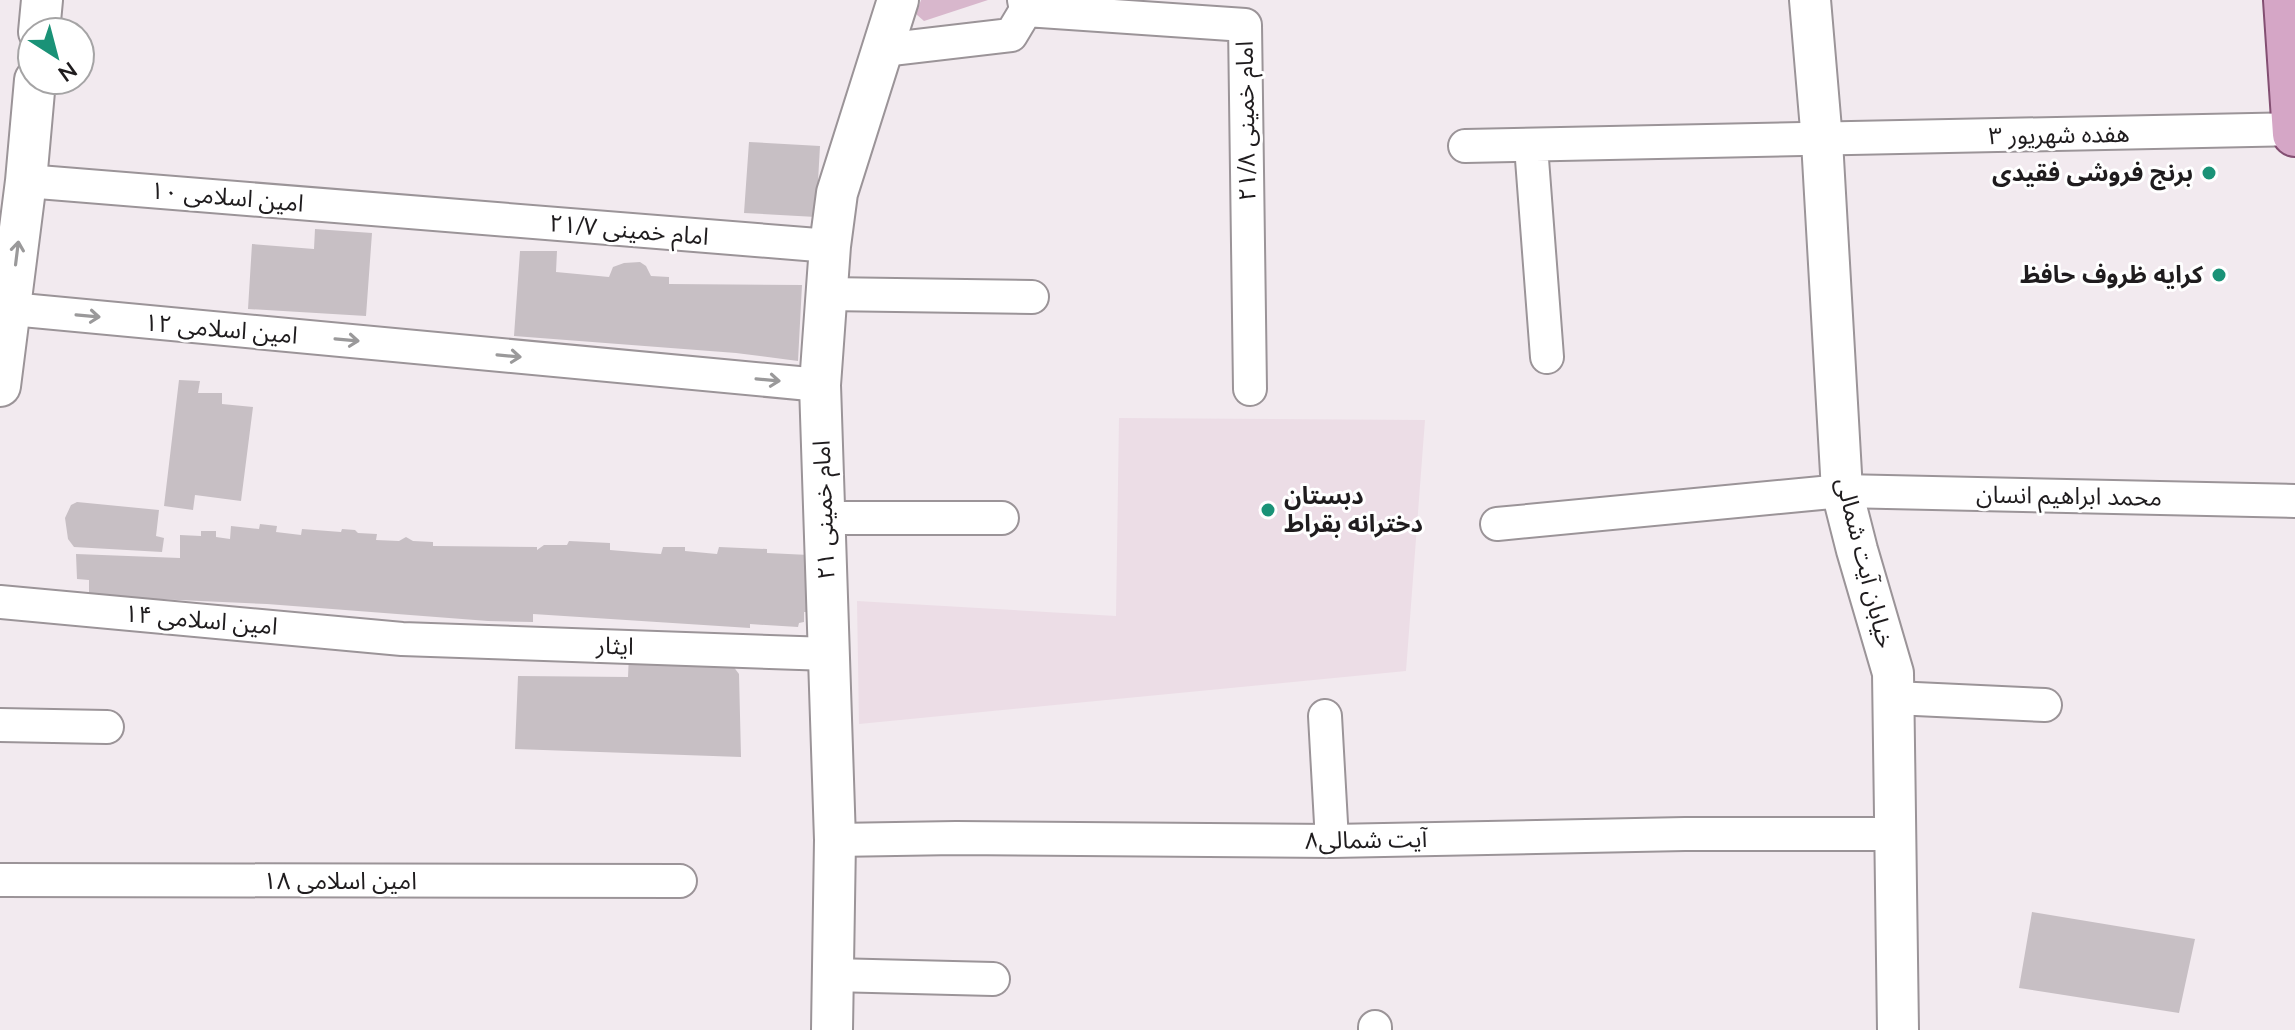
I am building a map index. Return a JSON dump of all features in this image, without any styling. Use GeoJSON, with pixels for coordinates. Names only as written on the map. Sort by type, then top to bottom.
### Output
{"type":"FeatureCollection","features":[{"type":"Feature","properties":{"kind":"main road"},"geometry":{"type":"LineString","coordinates":[[2289,6],[2295,132]]}},
{"type":"Feature","properties":{"kind":"street","name":"امام خمینی ۲۱"},"geometry":{"type":"LineString","coordinates":[[832,1030],[835,840],[820,385],[837,193],[898,0]]}},
{"type":"Feature","properties":{"kind":"street","name":"خیابان آیت شمالی"},"geometry":{"type":"LineString","coordinates":[[1810,0],[1822,141],[1842,491],[1893,673],[1898,1030]]}},
{"type":"Feature","properties":{"kind":"street"},"geometry":{"type":"LineString","coordinates":[[883,50],[1011,35],[1025,5]]}},
{"type":"Feature","properties":{"kind":"street","name":"امام خمینی ۲۱/۸"},"geometry":{"type":"LineString","coordinates":[[1025,5],[1245,25],[1250,389]]}},
{"type":"Feature","properties":{"kind":"street"},"geometry":{"type":"LineString","coordinates":[[0,386],[5,308],[26,181],[34,96]]}},
{"type":"Feature","properties":{"kind":"street","name":"هفده شهریور ۳"},"geometry":{"type":"LineString","coordinates":[[1465,146],[2295,132]]}},
{"type":"Feature","properties":{"kind":"street"},"geometry":{"type":"LineString","coordinates":[[1531,146],[1547,357]]}},
{"type":"Feature","properties":{"kind":"street","name":"امین اسلامی ۱۰"},"geometry":{"type":"LineString","coordinates":[[26,181],[428,213]]}},
{"type":"Feature","properties":{"kind":"street","name":"امام خمینی ۲۱/۷"},"geometry":{"type":"LineString","coordinates":[[428,213],[830,246]]}},
{"type":"Feature","properties":{"kind":"street"},"geometry":{"type":"LineString","coordinates":[[826,294],[1032,297]]}},
{"type":"Feature","properties":{"kind":"street","name":"امین اسلامی ۱۲"},"geometry":{"type":"LineString","coordinates":[[5,308],[820,385]]}},
{"type":"Feature","properties":{"kind":"street","name":"محمد ابراهیم انسان"},"geometry":{"type":"LineString","coordinates":[[1497,524],[1842,491],[2295,501]]}},
{"type":"Feature","properties":{"kind":"street"},"geometry":{"type":"LineString","coordinates":[[825,518],[1002,518]]}},
{"type":"Feature","properties":{"kind":"street","name":"امین اسلامی ۱۴"},"geometry":{"type":"LineString","coordinates":[[0,602],[402,639]]}},
{"type":"Feature","properties":{"kind":"street","name":"ایثار"},"geometry":{"type":"LineString","coordinates":[[402,639],[829,654]]}},
{"type":"Feature","properties":{"kind":"street"},"geometry":{"type":"LineString","coordinates":[[1894,698],[2045,705]]}},
{"type":"Feature","properties":{"kind":"street"},"geometry":{"type":"LineString","coordinates":[[1325,716],[1332,841]]}},
{"type":"Feature","properties":{"kind":"street"},"geometry":{"type":"LineString","coordinates":[[0,725],[107,727]]}},
{"type":"Feature","properties":{"kind":"street","name":"آیت شمالی۸"},"geometry":{"type":"LineString","coordinates":[[835,840],[1332,841],[1685,834],[1897,834]]}},
{"type":"Feature","properties":{"kind":"street","name":"امین اسلامی ۱۸"},"geometry":{"type":"LineString","coordinates":[[0,880],[680,881]]}},
{"type":"Feature","properties":{"kind":"street"},"geometry":{"type":"LineString","coordinates":[[832,975],[993,979]]}},
{"type":"Feature","properties":{"kind":"shaded area"},"geometry":{"type":"Polygon","coordinates":[[[921,0],[988,0],[924,21],[916,14],[921,0]]]}},
{"type":"Feature","properties":{"kind":"shaded area","name":"دبستان دخترانه بقراط"},"geometry":{"type":"Polygon","coordinates":[[[1119,418],[1425,420],[1406,671],[859,724],[857,601],[1116,616],[1119,418]]]}},
{"type":"Feature","properties":{"kind":"building"},"geometry":{"type":"Polygon","coordinates":[[[749,142],[820,146],[816,217],[744,213],[749,142]]]}},
{"type":"Feature","properties":{"kind":"building"},"geometry":{"type":"Polygon","coordinates":[[[315,229],[372,233],[366,316],[248,309],[252,244],[314,249],[315,229]]]}},
{"type":"Feature","properties":{"kind":"building"},"geometry":{"type":"Polygon","coordinates":[[[520,251],[557,251],[556,272],[609,277],[613,267],[640,262],[651,276],[669,277],[669,284],[802,285],[798,361],[736,353],[514,336],[520,251]]]}},
{"type":"Feature","properties":{"kind":"building"},"geometry":{"type":"Polygon","coordinates":[[[179,380],[200,381],[198,393],[222,393],[222,404],[253,407],[241,501],[195,495],[193,510],[164,506],[179,380]]]}},
{"type":"Feature","properties":{"kind":"building"},"geometry":{"type":"Polygon","coordinates":[[[77,502],[159,510],[156,536],[164,538],[162,552],[74,547],[68,539],[65,518],[71,505],[77,502]]]}},
{"type":"Feature","properties":{"kind":"building"},"geometry":{"type":"Polygon","coordinates":[[[260,524],[277,526],[276,532],[301,535],[302,529],[355,530],[358,533],[377,534],[376,540],[399,541],[406,537],[413,541],[433,542],[433,546],[537,547],[537,550],[544,545],[567,545],[569,541],[610,543],[610,550],[661,554],[663,547],[685,547],[685,551],[717,554],[719,547],[809,555],[807,612],[804,612],[804,622],[799,623],[798,627],[750,624],[750,628],[533,614],[533,622],[488,621],[267,604],[89,596],[89,580],[77,579],[76,554],[180,558],[180,535],[201,536],[201,531],[216,531],[216,537],[230,539],[231,526],[259,529],[260,524]]]}},
{"type":"Feature","properties":{"kind":"building"},"geometry":{"type":"Polygon","coordinates":[[[629,654],[730,662],[739,674],[741,757],[515,749],[518,676],[628,677],[629,654]]]}},
{"type":"Feature","properties":{"kind":"building"},"geometry":{"type":"Polygon","coordinates":[[[2032,912],[2195,939],[2179,1013],[2019,988],[2032,912]]]}},
{"type":"Feature","properties":{"kind":"place","name":"برنج فروشی فقیدی"},"geometry":{"type":"Point","coordinates":[2209,173]}},
{"type":"Feature","properties":{"kind":"place","name":"کرایه ظروف حافظ"},"geometry":{"type":"Point","coordinates":[2219,275]}},
{"type":"Feature","properties":{"kind":"place","name":"دبستان دخترانه بقراط"},"geometry":{"type":"Point","coordinates":[1268,510]}}]}
